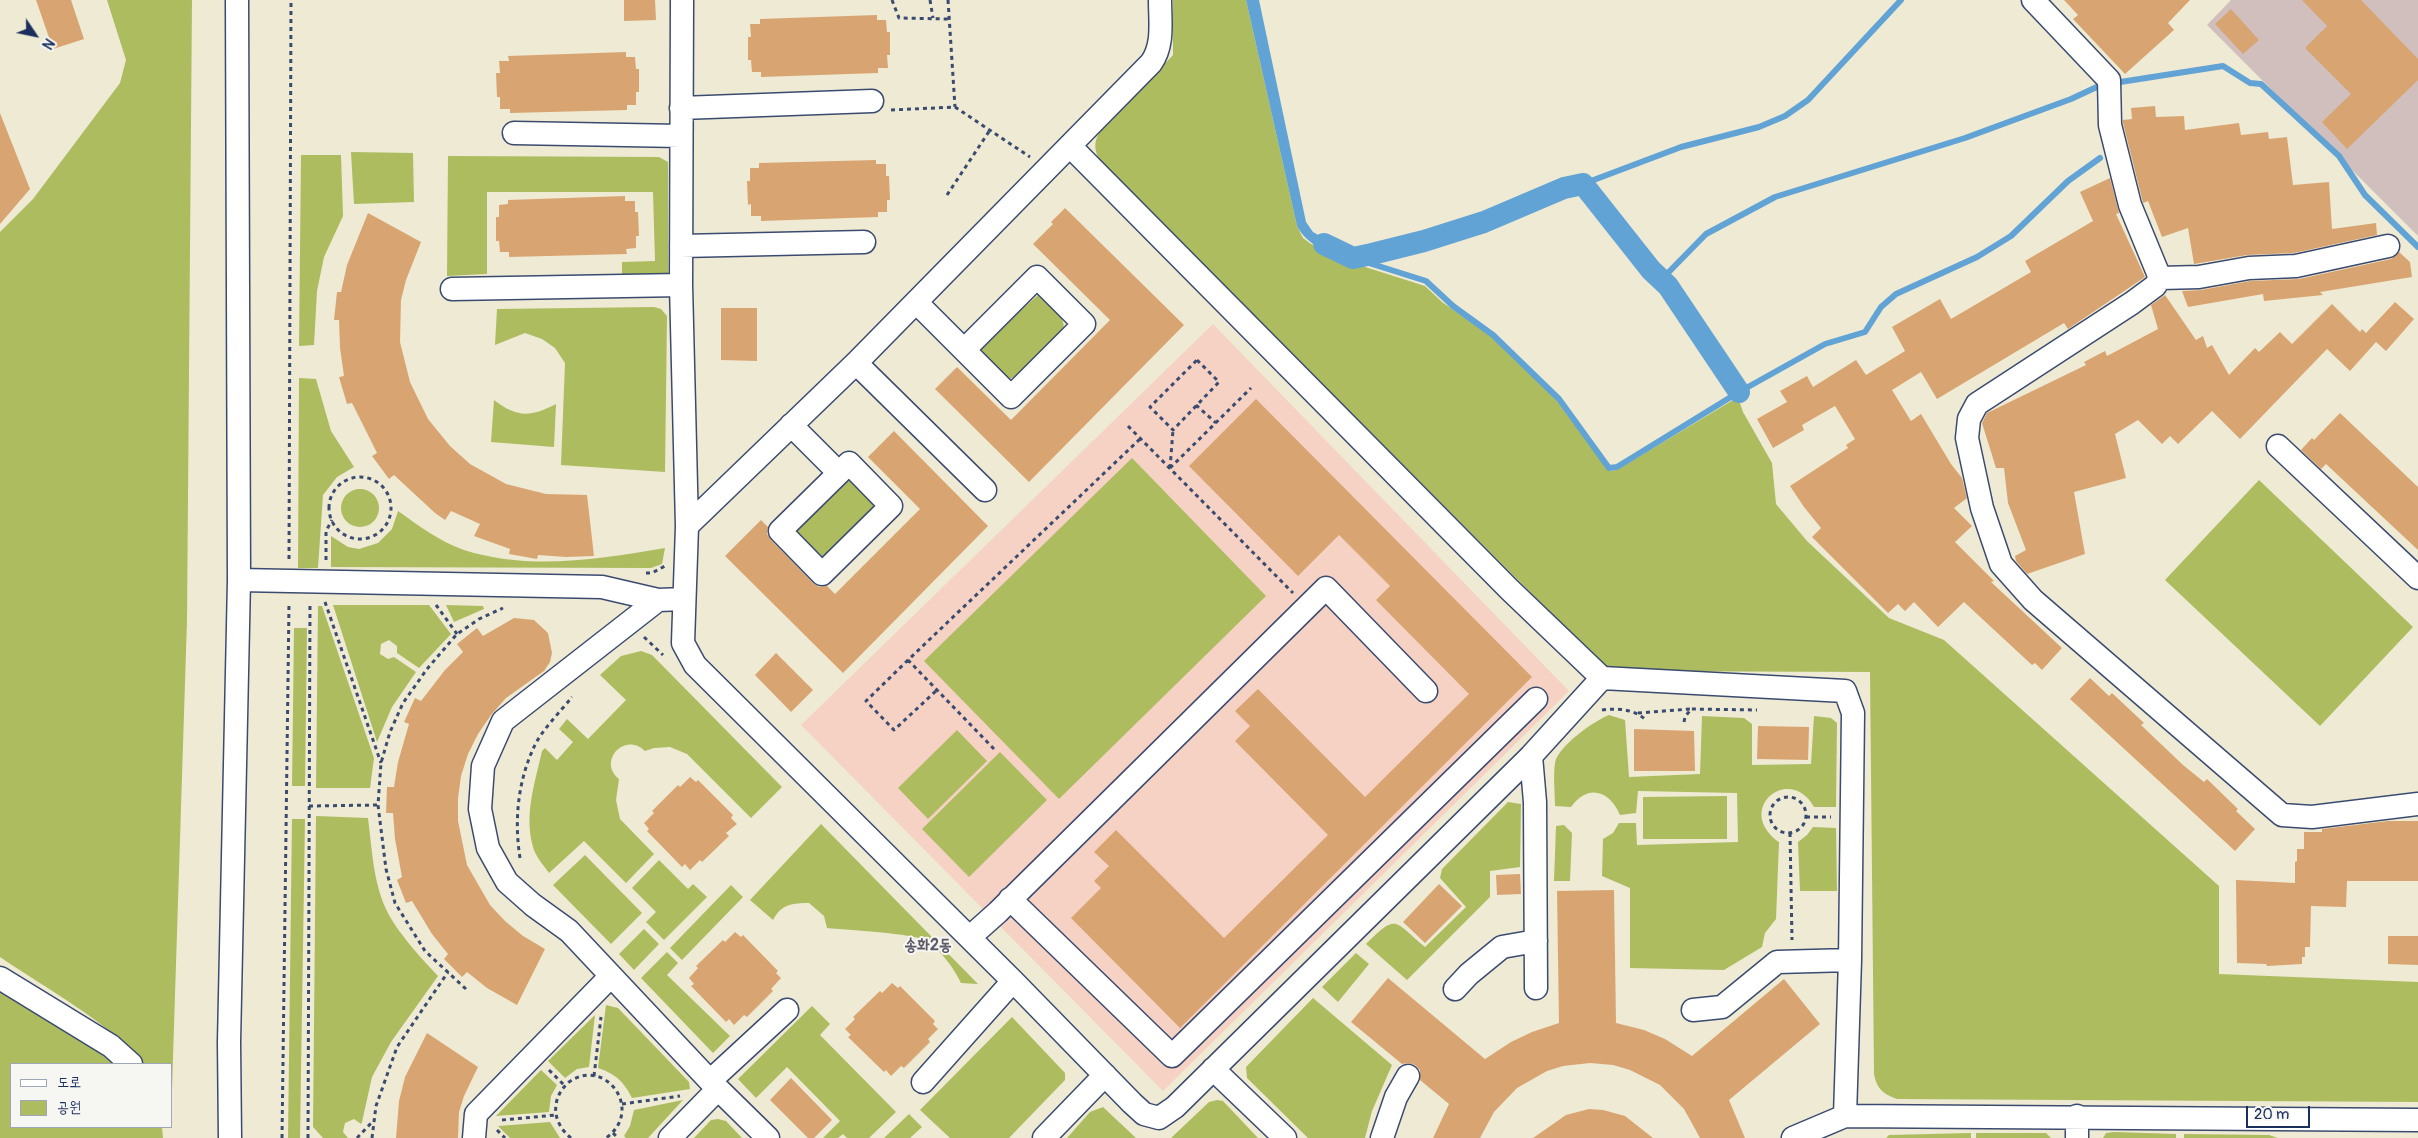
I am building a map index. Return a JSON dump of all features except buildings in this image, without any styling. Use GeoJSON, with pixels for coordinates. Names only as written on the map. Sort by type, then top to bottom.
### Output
{"type":"FeatureCollection","features":[{"type":"Feature","properties":{"kind":"street"},"geometry":{"type":"LineString","coordinates":[[230,1138],[229,1042],[239,580],[237,0]]}},
{"type":"Feature","properties":{"kind":"street"},"geometry":{"type":"LineString","coordinates":[[682,0],[681,285],[687,526],[683,643],[695,665],[970,937],[1144,1114],[1158,1118],[1175,1107],[1530,756],[1602,678]]}},
{"type":"Feature","properties":{"kind":"street"},"geometry":{"type":"LineString","coordinates":[[687,526],[856,363],[1070,146],[1157,54],[1160,42],[1160,0]]}},
{"type":"Feature","properties":{"kind":"street"},"geometry":{"type":"LineString","coordinates":[[2033,0],[2094,62],[2110,83],[2110,125],[2130,205],[2160,278],[2156,286],[1977,404],[1973,411],[1969,419],[1967,438],[1982,508],[2001,564],[2033,600],[2282,815],[2312,817],[2418,804]]}},
{"type":"Feature","properties":{"kind":"street"},"geometry":{"type":"LineString","coordinates":[[681,108],[872,101]]}},
{"type":"Feature","properties":{"kind":"street"},"geometry":{"type":"LineString","coordinates":[[514,133],[681,136]]}},
{"type":"Feature","properties":{"kind":"street"},"geometry":{"type":"LineString","coordinates":[[1070,146],[1510,590],[1602,678],[1846,690],[1853,713],[1850,960],[1845,1116]]}},
{"type":"Feature","properties":{"kind":"street"},"geometry":{"type":"LineString","coordinates":[[681,246],[864,242]]}},
{"type":"Feature","properties":{"kind":"street"},"geometry":{"type":"LineString","coordinates":[[2160,278],[2200,277],[2249,268],[2296,266],[2388,246]]}},
{"type":"Feature","properties":{"kind":"street"},"geometry":{"type":"LineString","coordinates":[[916,302],[964,350],[1011,397],[1084,324],[1037,277],[964,350]]}},
{"type":"Feature","properties":{"kind":"street"},"geometry":{"type":"LineString","coordinates":[[452,289],[681,285]]}},
{"type":"Feature","properties":{"kind":"street"},"geometry":{"type":"LineString","coordinates":[[856,363],[985,490]]}},
{"type":"Feature","properties":{"kind":"street"},"geometry":{"type":"LineString","coordinates":[[791,425],[839,474]]}},
{"type":"Feature","properties":{"kind":"street"},"geometry":{"type":"LineString","coordinates":[[2278,446],[2418,578]]}},
{"type":"Feature","properties":{"kind":"street"},"geometry":{"type":"LineString","coordinates":[[849,463],[891,506],[822,574],[780,531],[839,474],[849,463]]}},
{"type":"Feature","properties":{"kind":"street"},"geometry":{"type":"LineString","coordinates":[[239,580],[317,590],[602,587],[658,600],[684,599]]}},
{"type":"Feature","properties":{"kind":"street"},"geometry":{"type":"LineString","coordinates":[[970,937],[1326,588],[1426,691]]}},
{"type":"Feature","properties":{"kind":"street"},"geometry":{"type":"LineString","coordinates":[[658,600],[503,721],[483,766],[480,809],[488,848],[507,882],[533,905],[569,932],[714,1085],[768,1138]]}},
{"type":"Feature","properties":{"kind":"street"},"geometry":{"type":"LineString","coordinates":[[1010,899],[1172,1056],[1536,699]]}},
{"type":"Feature","properties":{"kind":"street"},"geometry":{"type":"LineString","coordinates":[[1530,756],[1535,802],[1536,988]]}},
{"type":"Feature","properties":{"kind":"street"},"geometry":{"type":"LineString","coordinates":[[1455,990],[1469,974],[1502,947],[1536,941]]}},
{"type":"Feature","properties":{"kind":"street"},"geometry":{"type":"LineString","coordinates":[[1693,1010],[1722,1007],[1777,962],[1850,960]]}},
{"type":"Feature","properties":{"kind":"street"},"geometry":{"type":"LineString","coordinates":[[474,1138],[476,1114],[610,977]]}},
{"type":"Feature","properties":{"kind":"street"},"geometry":{"type":"LineString","coordinates":[[0,978],[111,1046],[130,1063]]}},
{"type":"Feature","properties":{"kind":"street"},"geometry":{"type":"LineString","coordinates":[[923,1082],[1014,981]]}},
{"type":"Feature","properties":{"kind":"street"},"geometry":{"type":"LineString","coordinates":[[670,1138],[714,1085],[787,1010]]}},
{"type":"Feature","properties":{"kind":"street"},"geometry":{"type":"LineString","coordinates":[[1213,1069],[1285,1138]]}},
{"type":"Feature","properties":{"kind":"street"},"geometry":{"type":"LineString","coordinates":[[1044,1138],[1105,1075]]}},
{"type":"Feature","properties":{"kind":"street"},"geometry":{"type":"LineString","coordinates":[[1382,1138],[1396,1097],[1408,1076]]}},
{"type":"Feature","properties":{"kind":"street"},"geometry":{"type":"LineString","coordinates":[[1793,1138],[1845,1116],[2077,1127],[2299,1128],[2406,1126]]}},
{"type":"Feature","properties":{"kind":"path"},"geometry":{"type":"LineString","coordinates":[[892,0],[899,18],[949,19]]}},
{"type":"Feature","properties":{"kind":"path"},"geometry":{"type":"LineString","coordinates":[[930,0],[933,18]]}},
{"type":"Feature","properties":{"kind":"path"},"geometry":{"type":"LineString","coordinates":[[948,0],[955,107]]}},
{"type":"Feature","properties":{"kind":"path"},"geometry":{"type":"LineString","coordinates":[[947,195],[990,130]]}},
{"type":"Feature","properties":{"kind":"path"},"geometry":{"type":"LineString","coordinates":[[1170,468],[1172,430],[1219,382],[1197,360],[1150,407],[1172,430]]}},
{"type":"Feature","properties":{"kind":"path"},"geometry":{"type":"LineString","coordinates":[[1170,468],[1251,388]]}},
{"type":"Feature","properties":{"kind":"path"},"geometry":{"type":"LineString","coordinates":[[1196,405],[1216,423]]}},
{"type":"Feature","properties":{"kind":"path"},"geometry":{"type":"LineString","coordinates":[[1128,426],[1307,607]]}},
{"type":"Feature","properties":{"kind":"path"},"geometry":{"type":"LineString","coordinates":[[937,690],[894,730],[866,701],[1141,438]]}},
{"type":"Feature","properties":{"kind":"path"},"geometry":{"type":"LineString","coordinates":[[326,564],[326,531],[332,520],[330,501],[334,492],[348,480],[367,478],[383,487],[388,496],[390,514],[387,523],[372,536],[354,538],[345,534],[332,520]]}},
{"type":"Feature","properties":{"kind":"path"},"geometry":{"type":"LineString","coordinates":[[642,573],[652,573],[660,569],[667,565],[669,558]]}},
{"type":"Feature","properties":{"kind":"path"},"geometry":{"type":"LineString","coordinates":[[317,590],[381,764]]}},
{"type":"Feature","properties":{"kind":"path"},"geometry":{"type":"LineString","coordinates":[[312,1138],[308,1136],[309,806],[317,590]]}},
{"type":"Feature","properties":{"kind":"path"},"geometry":{"type":"LineString","coordinates":[[433,600],[457,634]]}},
{"type":"Feature","properties":{"kind":"path"},"geometry":{"type":"LineString","coordinates":[[466,989],[426,951],[395,903],[386,869],[378,805],[381,764],[390,732],[403,703],[427,669],[457,634],[479,619],[509,605]]}},
{"type":"Feature","properties":{"kind":"path"},"geometry":{"type":"LineString","coordinates":[[638,636],[646,637],[666,658]]}},
{"type":"Feature","properties":{"kind":"path"},"geometry":{"type":"LineString","coordinates":[[908,660],[994,749]]}},
{"type":"Feature","properties":{"kind":"path"},"geometry":{"type":"LineString","coordinates":[[521,864],[516,834],[518,799],[534,746],[576,690]]}},
{"type":"Feature","properties":{"kind":"path"},"geometry":{"type":"LineString","coordinates":[[1598,712],[1603,709],[1638,713],[1691,709],[1759,710]]}},
{"type":"Feature","properties":{"kind":"path"},"geometry":{"type":"LineString","coordinates":[[1684,722],[1691,709]]}},
{"type":"Feature","properties":{"kind":"path"},"geometry":{"type":"LineString","coordinates":[[1638,713],[1646,720]]}},
{"type":"Feature","properties":{"kind":"path"},"geometry":{"type":"LineString","coordinates":[[1786,797],[1794,798],[1805,809],[1806,817],[1804,824],[1798,830],[1790,833],[1782,832],[1771,821],[1773,806],[1779,800],[1786,797]]}},
{"type":"Feature","properties":{"kind":"path"},"geometry":{"type":"LineString","coordinates":[[309,806],[378,805]]}},
{"type":"Feature","properties":{"kind":"path"},"geometry":{"type":"LineString","coordinates":[[1806,817],[1833,817]]}},
{"type":"Feature","properties":{"kind":"path"},"geometry":{"type":"LineString","coordinates":[[1790,833],[1792,946]]}},
{"type":"Feature","properties":{"kind":"path"},"geometry":{"type":"LineString","coordinates":[[372,1138],[376,1106],[397,1047],[448,972]]}},
{"type":"Feature","properties":{"kind":"path"},"geometry":{"type":"LineString","coordinates":[[594,1076],[602,1011]]}},
{"type":"Feature","properties":{"kind":"path"},"geometry":{"type":"LineString","coordinates":[[547,1068],[565,1086]]}},
{"type":"Feature","properties":{"kind":"path"},"geometry":{"type":"LineString","coordinates":[[571,1138],[559,1125],[556,1115],[556,1104],[565,1086],[583,1076],[594,1076],[604,1079],[619,1094],[622,1104],[619,1124],[613,1133],[606,1138]]}},
{"type":"Feature","properties":{"kind":"path"},"geometry":{"type":"LineString","coordinates":[[622,1104],[684,1095]]}},
{"type":"Feature","properties":{"kind":"path"},"geometry":{"type":"LineString","coordinates":[[498,1121],[556,1115]]}},
{"type":"Feature","properties":{"kind":"path"},"geometry":{"type":"LineString","coordinates":[[357,1138],[374,1119]]}},
{"type":"Feature","properties":{"kind":"path"},"geometry":{"type":"LineString","coordinates":[[613,1133],[618,1138]]}},
{"type":"Feature","properties":{"kind":"shaded area"},"geometry":{"type":"Polygon","coordinates":[[[2231,0],[2418,0],[2418,236],[2207,25],[2231,0]]]}},
{"type":"Feature","properties":{"kind":"shaded area"},"geometry":{"type":"Polygon","coordinates":[[[1213,324],[1569,691],[1163,1091],[801,725],[1213,324]]]}},
{"type":"Feature","properties":{"kind":"green space"},"geometry":{"type":"Polygon","coordinates":[[[107,0],[192,0],[187,620],[172,1089],[172,1063],[143,1063],[112,1033],[76,1006],[0,957],[0,232],[33,199],[120,83],[126,60],[107,0]]]}},
{"type":"Feature","properties":{"kind":"green space"},"geometry":{"type":"Polygon","coordinates":[[[1173,0],[1246,0],[1297,226],[1303,238],[1311,244],[1362,266],[1425,286],[1442,302],[1492,337],[1557,401],[1609,471],[1617,470],[1738,397],[1743,412],[1772,463],[1776,504],[1807,541],[1889,618],[1944,640],[2219,886],[2219,974],[2418,982],[2418,1102],[1897,1099],[1881,1090],[1874,1074],[1870,672],[1611,671],[1606,668],[1100,162],[1095,148],[1099,133],[1173,55],[1173,0]]]}},
{"type":"Feature","properties":{"kind":"green space"},"geometry":{"type":"Polygon","coordinates":[[[351,152],[413,153],[414,202],[354,204],[351,152]]]}},
{"type":"Feature","properties":{"kind":"green space"},"geometry":{"type":"Polygon","coordinates":[[[301,155],[341,155],[343,216],[324,257],[317,291],[314,345],[299,346],[301,155]]]}},
{"type":"Feature","properties":{"kind":"green space"},"geometry":{"type":"Polygon","coordinates":[[[448,156],[659,157],[668,162],[668,273],[657,279],[622,278],[622,262],[655,261],[653,192],[487,192],[487,274],[447,276],[448,156]]]}},
{"type":"Feature","properties":{"kind":"green space"},"geometry":{"type":"Polygon","coordinates":[[[1038,295],[1048,301],[1057,311],[1063,321],[1063,332],[1014,377],[1007,380],[980,350],[983,344],[1038,295]]]}},
{"type":"Feature","properties":{"kind":"green space"},"geometry":{"type":"Polygon","coordinates":[[[654,307],[661,309],[667,316],[665,472],[561,465],[565,363],[555,348],[542,339],[525,333],[495,345],[497,309],[654,307]]]}},
{"type":"Feature","properties":{"kind":"green space"},"geometry":{"type":"Polygon","coordinates":[[[299,378],[316,379],[331,431],[354,467],[337,477],[323,495],[318,568],[298,568],[299,378]]]}},
{"type":"Feature","properties":{"kind":"green space"},"geometry":{"type":"Polygon","coordinates":[[[494,400],[510,410],[524,414],[539,411],[556,404],[554,447],[491,442],[494,400]]]}},
{"type":"Feature","properties":{"kind":"green space"},"geometry":{"type":"Polygon","coordinates":[[[1132,458],[1266,596],[1059,799],[924,661],[1132,458]]]}},
{"type":"Feature","properties":{"kind":"green space"},"geometry":{"type":"Polygon","coordinates":[[[848,474],[879,507],[819,563],[794,539],[795,527],[848,474]]]}},
{"type":"Feature","properties":{"kind":"green space"},"geometry":{"type":"Polygon","coordinates":[[[2259,480],[2413,627],[2320,726],[2165,580],[2259,480]]]}},
{"type":"Feature","properties":{"kind":"green space"},"geometry":{"type":"Polygon","coordinates":[[[360,489],[374,494],[379,508],[374,522],[360,527],[346,522],[341,508],[346,494],[360,489]]]}},
{"type":"Feature","properties":{"kind":"green space"},"geometry":{"type":"Polygon","coordinates":[[[398,511],[429,533],[455,547],[514,560],[564,561],[590,559],[665,548],[662,564],[651,568],[331,567],[331,536],[348,547],[359,549],[378,543],[392,529],[398,511]]]}},
{"type":"Feature","properties":{"kind":"green space"},"geometry":{"type":"Polygon","coordinates":[[[333,605],[429,605],[451,634],[419,668],[397,653],[397,646],[389,640],[381,644],[380,654],[388,659],[394,657],[416,672],[392,707],[377,742],[333,605]]]}},
{"type":"Feature","properties":{"kind":"green space"},"geometry":{"type":"Polygon","coordinates":[[[446,605],[483,606],[484,609],[454,622],[446,605]]]}},
{"type":"Feature","properties":{"kind":"green space"},"geometry":{"type":"Polygon","coordinates":[[[318,606],[322,606],[374,758],[370,788],[316,788],[318,606]]]}},
{"type":"Feature","properties":{"kind":"green space"},"geometry":{"type":"Polygon","coordinates":[[[294,628],[307,628],[305,786],[292,786],[294,628]]]}},
{"type":"Feature","properties":{"kind":"green space"},"geometry":{"type":"Polygon","coordinates":[[[641,651],[652,655],[782,787],[751,818],[687,754],[670,747],[654,748],[645,751],[629,744],[622,746],[612,757],[611,764],[613,772],[619,779],[616,800],[620,819],[654,854],[626,883],[584,841],[549,873],[534,850],[530,825],[531,800],[542,751],[545,748],[557,760],[573,742],[559,729],[567,719],[588,739],[626,700],[600,675],[621,656],[641,651]]]}},
{"type":"Feature","properties":{"kind":"green space"},"geometry":{"type":"Polygon","coordinates":[[[1609,715],[1625,720],[1629,777],[1700,774],[1702,716],[1744,718],[1752,724],[1752,765],[1811,764],[1814,716],[1831,718],[1837,723],[1836,807],[1814,807],[1804,795],[1792,789],[1780,790],[1770,796],[1764,805],[1762,816],[1766,829],[1779,842],[1776,919],[1765,933],[1762,947],[1724,970],[1630,968],[1630,888],[1602,876],[1603,839],[1613,833],[1619,823],[1636,823],[1637,845],[1738,842],[1737,793],[1638,791],[1636,813],[1620,815],[1610,800],[1598,793],[1584,795],[1571,807],[1555,806],[1554,768],[1558,756],[1569,742],[1609,715]]]}},
{"type":"Feature","properties":{"kind":"green space"},"geometry":{"type":"Polygon","coordinates":[[[957,730],[987,761],[928,819],[898,788],[957,730]]]}},
{"type":"Feature","properties":{"kind":"green space"},"geometry":{"type":"Polygon","coordinates":[[[1000,752],[1047,800],[969,877],[922,829],[1000,752]]]}},
{"type":"Feature","properties":{"kind":"green space"},"geometry":{"type":"Polygon","coordinates":[[[1727,796],[1727,839],[1643,839],[1643,797],[1727,796]]]}},
{"type":"Feature","properties":{"kind":"green space"},"geometry":{"type":"Polygon","coordinates":[[[1508,802],[1521,804],[1520,867],[1490,871],[1490,897],[1407,980],[1366,944],[1384,927],[1396,924],[1425,947],[1466,907],[1440,878],[1442,869],[1508,802]]]}},
{"type":"Feature","properties":{"kind":"green space"},"geometry":{"type":"Polygon","coordinates":[[[316,816],[368,818],[378,887],[386,909],[402,935],[438,976],[391,1042],[372,1077],[361,1124],[354,1119],[345,1123],[343,1132],[348,1138],[323,1138],[313,1127],[316,816]]]}},
{"type":"Feature","properties":{"kind":"green space"},"geometry":{"type":"Polygon","coordinates":[[[292,819],[305,819],[300,1138],[288,1138],[292,819]]]}},
{"type":"Feature","properties":{"kind":"green space"},"geometry":{"type":"Polygon","coordinates":[[[821,824],[978,984],[961,983],[942,954],[927,941],[920,938],[827,928],[824,916],[809,903],[798,903],[788,906],[780,911],[773,920],[750,900],[821,824]]]}},
{"type":"Feature","properties":{"kind":"green space"},"geometry":{"type":"Polygon","coordinates":[[[1564,825],[1572,833],[1570,881],[1554,881],[1556,826],[1564,825]]]}},
{"type":"Feature","properties":{"kind":"green space"},"geometry":{"type":"Polygon","coordinates":[[[1813,827],[1836,828],[1837,891],[1800,891],[1798,842],[1813,827]]]}},
{"type":"Feature","properties":{"kind":"green space"},"geometry":{"type":"Polygon","coordinates":[[[585,855],[642,913],[611,944],[553,885],[585,855]]]}},
{"type":"Feature","properties":{"kind":"green space"},"geometry":{"type":"Polygon","coordinates":[[[659,860],[688,889],[693,884],[707,897],[664,940],[646,922],[656,912],[632,888],[659,860]]]}},
{"type":"Feature","properties":{"kind":"green space"},"geometry":{"type":"Polygon","coordinates":[[[731,885],[743,897],[682,960],[670,948],[731,885]]]}},
{"type":"Feature","properties":{"kind":"green space"},"geometry":{"type":"Polygon","coordinates":[[[644,929],[659,944],[634,970],[619,954],[644,929]]]}},
{"type":"Feature","properties":{"kind":"green space"},"geometry":{"type":"Polygon","coordinates":[[[667,952],[678,963],[667,975],[730,1036],[713,1053],[641,978],[667,952]]]}},
{"type":"Feature","properties":{"kind":"green space"},"geometry":{"type":"Polygon","coordinates":[[[1356,953],[1369,964],[1338,1002],[1322,987],[1356,953]]]}},
{"type":"Feature","properties":{"kind":"green space"},"geometry":{"type":"Polygon","coordinates":[[[0,988],[117,1063],[10,1063],[10,1128],[162,1128],[163,1138],[0,1138],[0,988]]]}},
{"type":"Feature","properties":{"kind":"green space"},"geometry":{"type":"Polygon","coordinates":[[[1313,998],[1392,1065],[1372,1111],[1365,1138],[1308,1138],[1247,1078],[1246,1067],[1313,998]]]}},
{"type":"Feature","properties":{"kind":"green space"},"geometry":{"type":"Polygon","coordinates":[[[606,1005],[618,1008],[689,1082],[690,1089],[632,1098],[619,1079],[598,1068],[606,1005]]]}},
{"type":"Feature","properties":{"kind":"green space"},"geometry":{"type":"Polygon","coordinates":[[[812,1006],[830,1024],[820,1035],[896,1112],[869,1138],[847,1138],[843,1134],[838,1138],[823,1138],[840,1121],[787,1067],[756,1098],[738,1079],[812,1006]]]}},
{"type":"Feature","properties":{"kind":"green space"},"geometry":{"type":"Polygon","coordinates":[[[595,1015],[589,1067],[577,1069],[565,1078],[548,1061],[595,1015]]]}},
{"type":"Feature","properties":{"kind":"green space"},"geometry":{"type":"Polygon","coordinates":[[[1012,1017],[1065,1073],[1065,1080],[1009,1138],[950,1138],[920,1110],[1012,1017]]]}},
{"type":"Feature","properties":{"kind":"green space"},"geometry":{"type":"Polygon","coordinates":[[[541,1070],[557,1085],[551,1096],[549,1112],[496,1116],[541,1070]]]}},
{"type":"Feature","properties":{"kind":"green space"},"geometry":{"type":"Polygon","coordinates":[[[683,1100],[648,1138],[626,1138],[624,1136],[630,1126],[634,1110],[683,1100]]]}},
{"type":"Feature","properties":{"kind":"green space"},"geometry":{"type":"Polygon","coordinates":[[[1223,1101],[1258,1138],[1171,1138],[1209,1102],[1223,1101]]]}},
{"type":"Feature","properties":{"kind":"green space"},"geometry":{"type":"Polygon","coordinates":[[[1103,1107],[1136,1138],[1067,1138],[1090,1112],[1103,1107]]]}},
{"type":"Feature","properties":{"kind":"green space"},"geometry":{"type":"Polygon","coordinates":[[[909,1114],[922,1127],[910,1138],[884,1138],[909,1114]]]}},
{"type":"Feature","properties":{"kind":"green space"},"geometry":{"type":"Polygon","coordinates":[[[711,1120],[726,1121],[742,1138],[694,1138],[711,1120]]]}},
{"type":"Feature","properties":{"kind":"green space"},"geometry":{"type":"Polygon","coordinates":[[[550,1122],[560,1138],[510,1138],[498,1126],[550,1122]]]}},
{"type":"Feature","properties":{"kind":"green space"},"geometry":{"type":"Polygon","coordinates":[[[1971,1133],[1971,1138],[1886,1138],[1889,1135],[1971,1133]]]}},
{"type":"Feature","properties":{"kind":"green space"},"geometry":{"type":"Polygon","coordinates":[[[1976,1133],[2046,1133],[2051,1138],[1976,1138],[1976,1133]]]}},
{"type":"Feature","properties":{"kind":"green space"},"geometry":{"type":"Polygon","coordinates":[[[2106,1133],[2176,1134],[2176,1138],[2103,1138],[2106,1133]]]}},
{"type":"Feature","properties":{"kind":"green space"},"geometry":{"type":"Polygon","coordinates":[[[2184,1134],[2269,1135],[2278,1138],[2184,1138],[2184,1134]]]}},
{"type":"Feature","properties":{"kind":"water"},"geometry":{"type":"Polygon","coordinates":[[[1246,0],[1259,0],[1306,222],[1313,232],[1351,253],[1350,261],[1313,244],[1297,226],[1246,0]]]}},
{"type":"Feature","properties":{"kind":"waterway"},"geometry":{"type":"LineString","coordinates":[[1583,184],[1681,147],[1759,127],[1785,116],[1808,100],[1901,0]]}},
{"type":"Feature","properties":{"kind":"waterway"},"geometry":{"type":"LineString","coordinates":[[1661,280],[1706,234],[1775,197],[1965,138],[2071,99],[2101,85],[2223,66],[2250,83],[2261,84],[2339,156],[2365,195],[2418,247]]}},
{"type":"Feature","properties":{"kind":"waterway"},"geometry":{"type":"LineString","coordinates":[[1353,258],[1426,281],[1453,306],[1493,335],[1559,399],[1609,468],[1617,467],[1739,392],[1825,344],[1865,332],[1881,307],[1896,294],[1977,257],[2011,236],[2068,181],[2100,158]]}},
{"type":"Feature","properties":{"kind":"waterway"},"geometry":{"type":"LineString","coordinates":[[1324,244],[1353,258],[1372,254],[1424,241],[1484,222],[1564,188],[1583,184],[1651,270],[1668,286],[1739,392]]}},
{"type":"Feature","properties":{"kind":"district","name":"송화2동"},"geometry":{"type":"Point","coordinates":[928,946]}}]}
